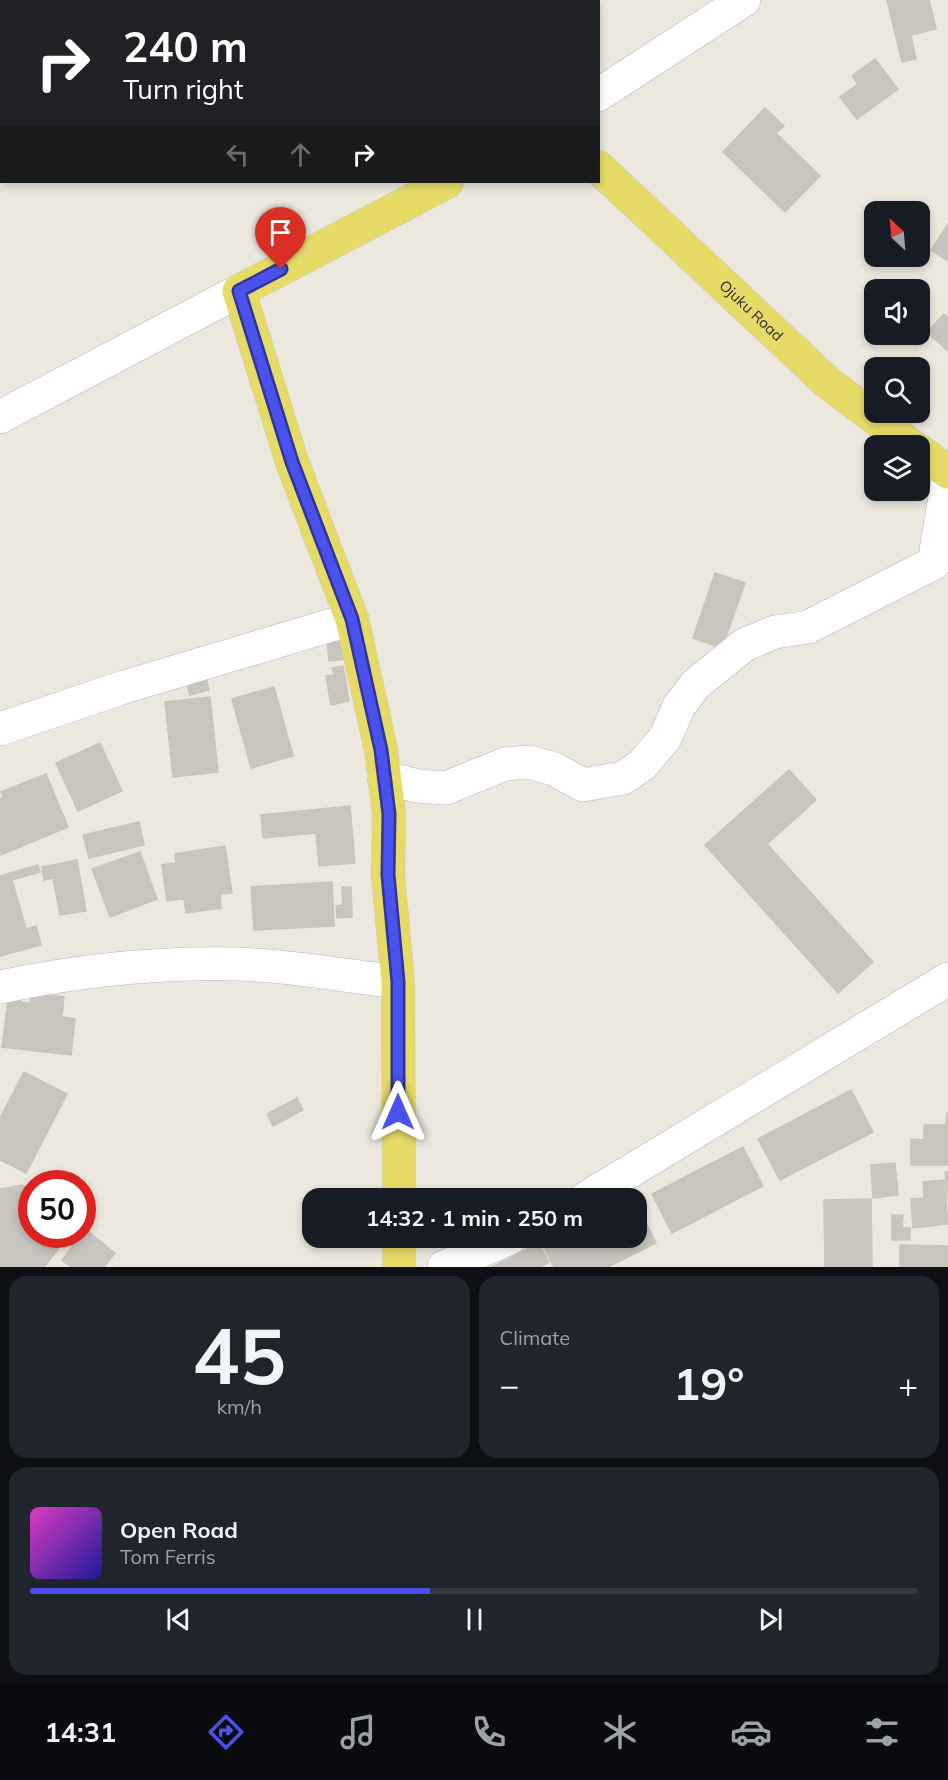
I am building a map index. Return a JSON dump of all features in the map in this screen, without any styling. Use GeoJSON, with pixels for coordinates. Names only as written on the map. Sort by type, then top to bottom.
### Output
{"type":"FeatureCollection","features":[{"type":"Feature","properties":{"kind":"main road","name":"Ojuku Road"},"geometry":{"type":"LineString","coordinates":[[600,169],[827,382],[897,435]]}},
{"type":"Feature","properties":{"kind":"main road"},"geometry":{"type":"LineString","coordinates":[[399,1188],[398,982],[388,875],[389,814],[381,750],[352,619],[292,462],[239,291],[445,183]]}},
{"type":"Feature","properties":{"kind":"main road"},"geometry":{"type":"LineString","coordinates":[[930,458],[948,472]]}},
{"type":"Feature","properties":{"kind":"main road"},"geometry":{"type":"LineString","coordinates":[[399,1248],[399,1267]]}},
{"type":"Feature","properties":{"kind":"street"},"geometry":{"type":"LineString","coordinates":[[600,94],[744,0]]}},
{"type":"Feature","properties":{"kind":"street"},"geometry":{"type":"LineString","coordinates":[[0,417],[239,291]]}},
{"type":"Feature","properties":{"kind":"street"},"geometry":{"type":"LineString","coordinates":[[384,777],[417,786],[446,788],[505,764],[529,762],[554,769],[583,785],[623,778],[642,765],[665,738],[678,706],[696,684],[744,645],[775,632],[807,627],[934,563],[948,479]]}},
{"type":"Feature","properties":{"kind":"street"},"geometry":{"type":"LineString","coordinates":[[0,729],[124,687],[352,619]]}},
{"type":"Feature","properties":{"kind":"street"},"geometry":{"type":"LineString","coordinates":[[0,987],[63,974],[151,964],[242,964],[398,982]]}},
{"type":"Feature","properties":{"kind":"street"},"geometry":{"type":"LineString","coordinates":[[603,1188],[946,984]]}},
{"type":"Feature","properties":{"kind":"street"},"geometry":{"type":"LineString","coordinates":[[444,1267],[487,1248]]}},
{"type":"Feature","properties":{"kind":"building"},"geometry":{"type":"Polygon","coordinates":[[[887,0],[929,0],[936,29],[911,35],[916,59],[902,62],[887,0]]]}},
{"type":"Feature","properties":{"kind":"building"},"geometry":{"type":"Polygon","coordinates":[[[875,59],[898,89],[857,119],[840,97],[858,84],[852,76],[875,59]]]}},
{"type":"Feature","properties":{"kind":"building"},"geometry":{"type":"Polygon","coordinates":[[[765,108],[784,126],[776,133],[820,176],[785,212],[723,152],[765,108]]]}},
{"type":"Feature","properties":{"kind":"building"},"geometry":{"type":"Polygon","coordinates":[[[948,224],[948,261],[931,250],[948,224]]]}},
{"type":"Feature","properties":{"kind":"building"},"geometry":{"type":"Polygon","coordinates":[[[944,314],[948,318],[948,351],[930,335],[930,329],[944,314]]]}},
{"type":"Feature","properties":{"kind":"building"},"geometry":{"type":"Polygon","coordinates":[[[715,573],[745,583],[722,648],[693,638],[715,573]]]}},
{"type":"Feature","properties":{"kind":"building"},"geometry":{"type":"Polygon","coordinates":[[[327,635],[335,635],[345,647],[346,659],[329,661],[327,635]]]}},
{"type":"Feature","properties":{"kind":"building"},"geometry":{"type":"Polygon","coordinates":[[[343,666],[349,701],[331,705],[326,676],[334,675],[332,668],[343,666]]]}},
{"type":"Feature","properties":{"kind":"building"},"geometry":{"type":"Polygon","coordinates":[[[205,674],[209,690],[190,695],[186,679],[205,674]]]}},
{"type":"Feature","properties":{"kind":"building"},"geometry":{"type":"Polygon","coordinates":[[[274,687],[293,756],[251,768],[232,699],[274,687]]]}},
{"type":"Feature","properties":{"kind":"building"},"geometry":{"type":"Polygon","coordinates":[[[210,697],[218,772],[173,777],[165,702],[210,697]]]}},
{"type":"Feature","properties":{"kind":"building"},"geometry":{"type":"Polygon","coordinates":[[[100,743],[122,791],[78,811],[56,763],[100,743]]]}},
{"type":"Feature","properties":{"kind":"building"},"geometry":{"type":"Polygon","coordinates":[[[789,770],[816,800],[767,844],[873,962],[838,993],[705,845],[789,770]]]}},
{"type":"Feature","properties":{"kind":"building"},"geometry":{"type":"Polygon","coordinates":[[[46,774],[68,827],[1,855],[0,799],[3,797],[1,792],[46,774]]]}},
{"type":"Feature","properties":{"kind":"building"},"geometry":{"type":"Polygon","coordinates":[[[350,806],[355,863],[319,866],[316,833],[263,838],[261,815],[350,806]]]}},
{"type":"Feature","properties":{"kind":"building"},"geometry":{"type":"Polygon","coordinates":[[[139,822],[144,845],[89,858],[83,835],[139,822]]]}},
{"type":"Feature","properties":{"kind":"building"},"geometry":{"type":"Polygon","coordinates":[[[225,846],[232,893],[220,894],[221,908],[186,913],[184,899],[167,901],[162,865],[176,863],[175,854],[225,846]]]}},
{"type":"Feature","properties":{"kind":"building"},"geometry":{"type":"Polygon","coordinates":[[[140,852],[157,899],[110,917],[92,869],[140,852]]]}},
{"type":"Feature","properties":{"kind":"building"},"geometry":{"type":"Polygon","coordinates":[[[77,860],[86,911],[60,915],[53,878],[44,880],[42,867],[77,860]]]}},
{"type":"Feature","properties":{"kind":"building"},"geometry":{"type":"Polygon","coordinates":[[[38,865],[40,872],[12,880],[26,929],[36,926],[41,945],[0,956],[0,876],[38,865]]]}},
{"type":"Feature","properties":{"kind":"building"},"geometry":{"type":"Polygon","coordinates":[[[332,882],[334,926],[254,930],[251,887],[332,882]]]}},
{"type":"Feature","properties":{"kind":"building"},"geometry":{"type":"Polygon","coordinates":[[[342,887],[351,887],[352,917],[337,918],[336,906],[343,905],[342,887]]]}},
{"type":"Feature","properties":{"kind":"building"},"geometry":{"type":"Polygon","coordinates":[[[32,993],[64,997],[62,1017],[75,1019],[71,1055],[2,1047],[8,1000],[30,1003],[32,993]]]}},
{"type":"Feature","properties":{"kind":"building"},"geometry":{"type":"Polygon","coordinates":[[[24,1072],[67,1094],[28,1170],[20,1170],[0,1160],[0,1118],[24,1072]]]}},
{"type":"Feature","properties":{"kind":"building"},"geometry":{"type":"Polygon","coordinates":[[[851,1090],[873,1132],[780,1180],[758,1139],[851,1090]]]}},
{"type":"Feature","properties":{"kind":"building"},"geometry":{"type":"Polygon","coordinates":[[[297,1098],[303,1110],[273,1126],[267,1114],[297,1098]]]}},
{"type":"Feature","properties":{"kind":"building"},"geometry":{"type":"Polygon","coordinates":[[[947,1112],[948,1165],[911,1165],[911,1139],[924,1140],[924,1125],[946,1125],[947,1112]]]}},
{"type":"Feature","properties":{"kind":"building"},"geometry":{"type":"Polygon","coordinates":[[[743,1147],[763,1186],[672,1233],[652,1194],[743,1147]]]}},
{"type":"Feature","properties":{"kind":"building"},"geometry":{"type":"Polygon","coordinates":[[[895,1163],[898,1195],[873,1198],[871,1165],[895,1163]]]}},
{"type":"Feature","properties":{"kind":"building"},"geometry":{"type":"Polygon","coordinates":[[[945,1172],[948,1172],[948,1200],[945,1172]]]}},
{"type":"Feature","properties":{"kind":"building"},"geometry":{"type":"Polygon","coordinates":[[[944,1180],[948,1224],[913,1228],[911,1199],[924,1198],[923,1182],[944,1180]]]}},
{"type":"Feature","properties":{"kind":"building"},"geometry":{"type":"Polygon","coordinates":[[[18,1186],[18,1248],[59,1248],[44,1267],[0,1267],[0,1189],[18,1186]]]}},
{"type":"Feature","properties":{"kind":"building"},"geometry":{"type":"Polygon","coordinates":[[[871,1199],[872,1267],[825,1267],[824,1200],[871,1199]]]}},
{"type":"Feature","properties":{"kind":"building"},"geometry":{"type":"Polygon","coordinates":[[[892,1215],[903,1215],[902,1228],[910,1228],[910,1240],[892,1240],[892,1215]]]}},
{"type":"Feature","properties":{"kind":"building"},"geometry":{"type":"Polygon","coordinates":[[[647,1225],[656,1243],[647,1248],[647,1225]]]}},
{"type":"Feature","properties":{"kind":"building"},"geometry":{"type":"Polygon","coordinates":[[[96,1238],[115,1253],[104,1267],[71,1267],[62,1260],[71,1248],[96,1248],[96,1238]]]}},
{"type":"Feature","properties":{"kind":"building"},"geometry":{"type":"Polygon","coordinates":[[[900,1245],[948,1246],[948,1267],[900,1267],[900,1245]]]}},
{"type":"Feature","properties":{"kind":"building"},"geometry":{"type":"Polygon","coordinates":[[[529,1248],[542,1248],[549,1262],[540,1267],[492,1267],[529,1248]]]}},
{"type":"Feature","properties":{"kind":"building"},"geometry":{"type":"Polygon","coordinates":[[[544,1248],[646,1248],[608,1267],[554,1267],[544,1248]]]}},
{"type":"Feature","properties":{"kind":"route"},"geometry":{"type":"LineString","coordinates":[[281,269],[239,291],[292,462],[352,619],[381,750],[389,814],[388,875],[398,982],[398,1112]]}}]}
